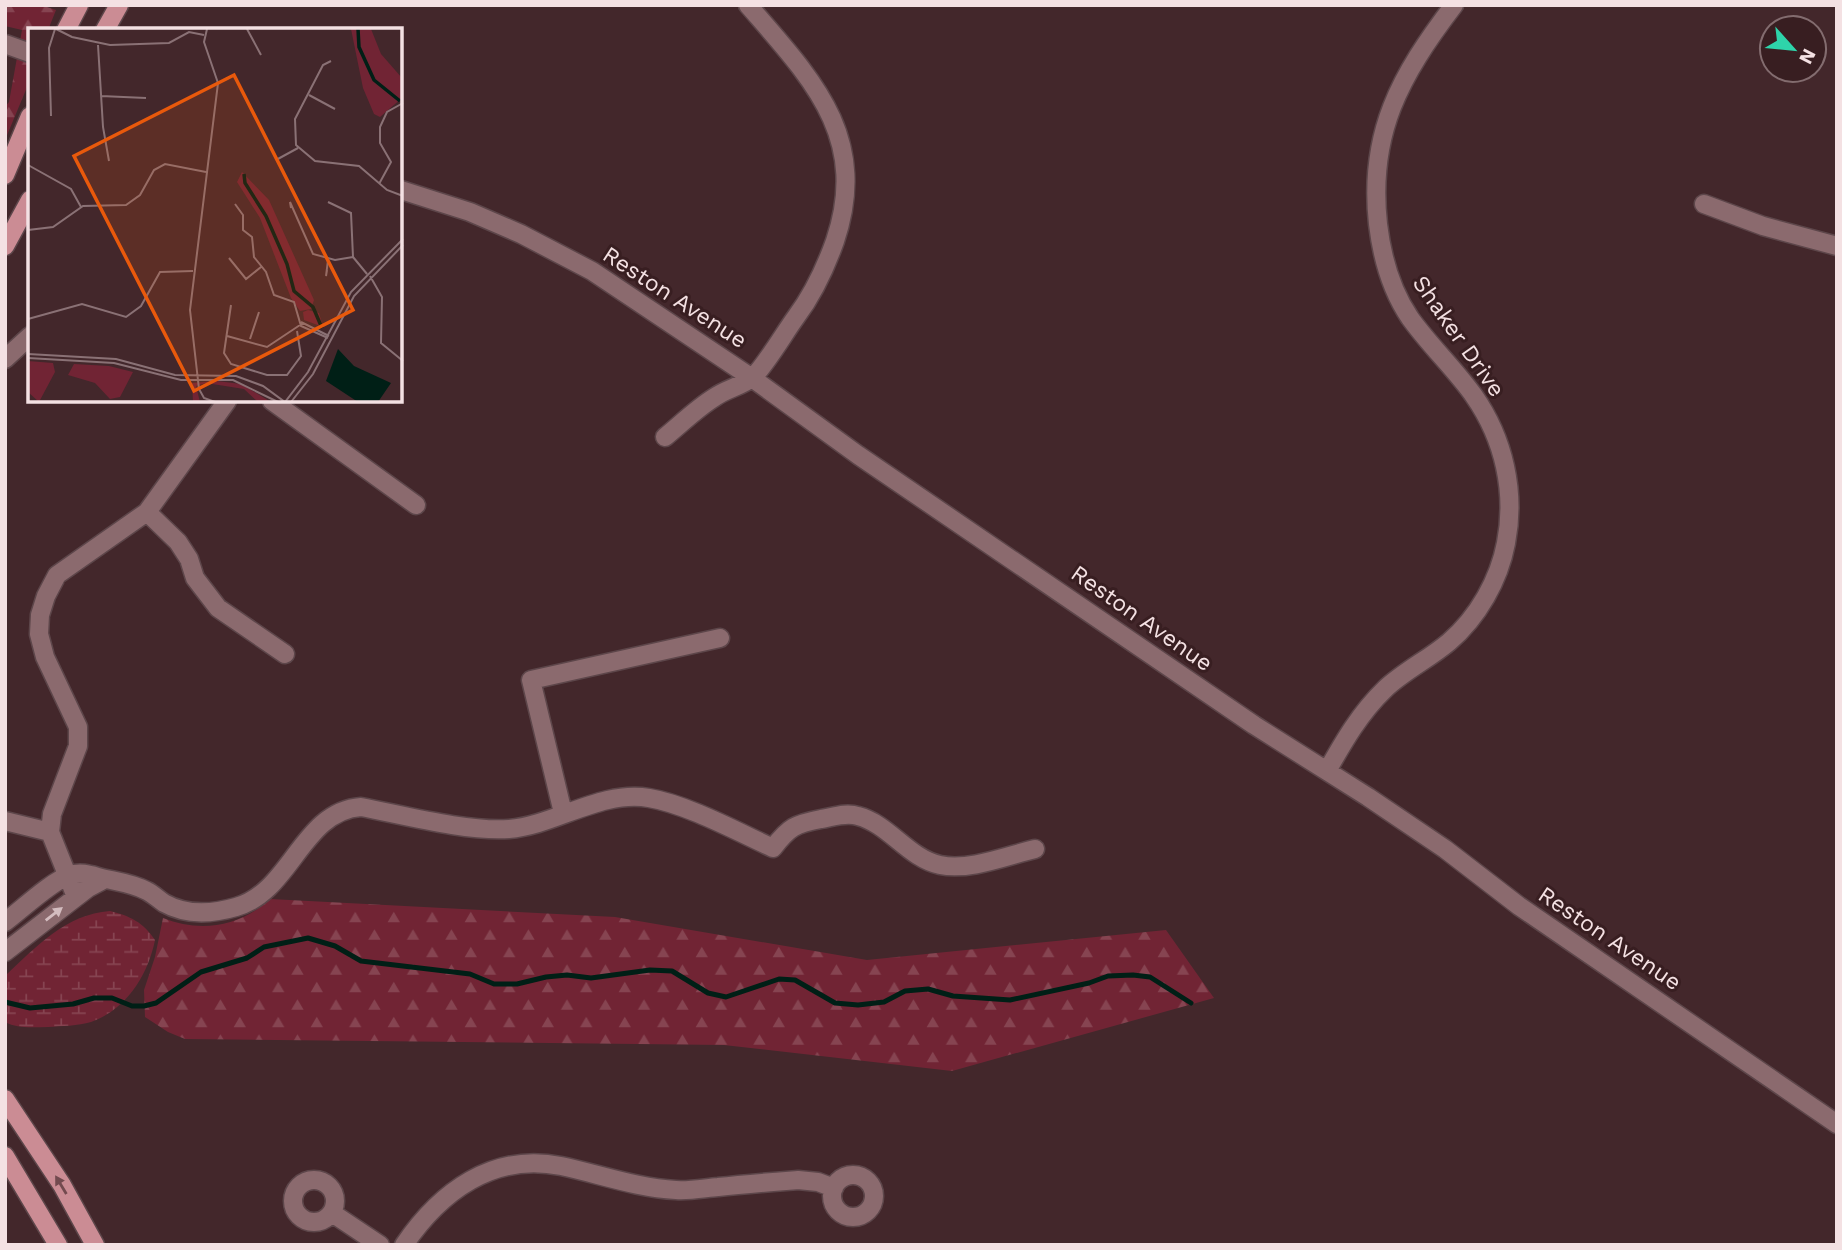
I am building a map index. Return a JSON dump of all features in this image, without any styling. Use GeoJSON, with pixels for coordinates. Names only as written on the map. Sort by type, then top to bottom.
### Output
{"type":"FeatureCollection","features":[{"type":"Feature","properties":{"kind":"main road"},"geometry":{"type":"LineString","coordinates":[[67,28],[79,5]]}},
{"type":"Feature","properties":{"kind":"main road"},"geometry":{"type":"LineString","coordinates":[[106,28],[118,5]]}},
{"type":"Feature","properties":{"kind":"main road"},"geometry":{"type":"LineString","coordinates":[[5,175],[28,121]]}},
{"type":"Feature","properties":{"kind":"main road"},"geometry":{"type":"LineString","coordinates":[[5,246],[28,204]]}},
{"type":"Feature","properties":{"kind":"main road"},"geometry":{"type":"LineString","coordinates":[[5,1099],[62,1185],[95,1245]]}},
{"type":"Feature","properties":{"kind":"main road"},"geometry":{"type":"LineString","coordinates":[[5,1157],[58,1245]]}},
{"type":"Feature","properties":{"kind":"street"},"geometry":{"type":"LineString","coordinates":[[664,437],[715,397],[752,378],[808,300],[824,271],[846,194],[843,146],[834,121],[796,61],[748,5]]}},
{"type":"Feature","properties":{"kind":"street","name":"Shaker Drive"},"geometry":{"type":"LineString","coordinates":[[1327,771],[1366,708],[1387,687],[1448,643],[1465,627],[1494,580],[1510,519],[1510,493],[1502,452],[1493,427],[1475,397],[1409,316],[1394,289],[1386,270],[1375,200],[1376,170],[1389,112],[1424,44],[1454,5]]}},
{"type":"Feature","properties":{"kind":"street"},"geometry":{"type":"LineString","coordinates":[[5,44],[28,52]]}},
{"type":"Feature","properties":{"kind":"street","name":"Reston Avenue"},"geometry":{"type":"LineString","coordinates":[[402,190],[470,212],[521,233],[568,257],[752,378],[858,455],[1246,720],[1445,849],[1519,905],[1837,1124]]}},
{"type":"Feature","properties":{"kind":"street"},"geometry":{"type":"LineString","coordinates":[[1704,204],[1763,226],[1837,246]]}},
{"type":"Feature","properties":{"kind":"street"},"geometry":{"type":"LineString","coordinates":[[5,359],[28,338]]}},
{"type":"Feature","properties":{"kind":"street"},"geometry":{"type":"LineString","coordinates":[[76,897],[50,832],[52,814],[78,746],[78,727],[45,657],[38,634],[40,615],[57,575],[147,512],[226,402]]}},
{"type":"Feature","properties":{"kind":"street"},"geometry":{"type":"LineString","coordinates":[[273,402],[416,505]]}},
{"type":"Feature","properties":{"kind":"street"},"geometry":{"type":"LineString","coordinates":[[147,512],[178,542],[189,559],[195,578],[218,608],[285,654]]}},
{"type":"Feature","properties":{"kind":"street"},"geometry":{"type":"LineString","coordinates":[[563,814],[531,680],[720,638]]}},
{"type":"Feature","properties":{"kind":"street"},"geometry":{"type":"LineString","coordinates":[[5,922],[68,875],[86,873],[124,882],[146,890],[165,903],[201,914],[240,906],[271,884],[328,817],[346,808],[361,807],[485,829],[510,829],[534,824],[605,800],[648,798],[671,804],[774,848],[786,831],[799,823],[845,814],[872,822],[922,858],[939,864],[957,867],[1035,849]]}},
{"type":"Feature","properties":{"kind":"street"},"geometry":{"type":"LineString","coordinates":[[5,821],[50,832]]}},
{"type":"Feature","properties":{"kind":"street"},"geometry":{"type":"LineString","coordinates":[[5,952],[76,897],[105,879]]}},
{"type":"Feature","properties":{"kind":"street"},"geometry":{"type":"LineString","coordinates":[[404,1245],[434,1206],[452,1191],[496,1169],[520,1164],[558,1165],[655,1188],[678,1190],[798,1180],[818,1182],[834,1188]]}},
{"type":"Feature","properties":{"kind":"street"},"geometry":{"type":"LineString","coordinates":[[332,1213],[380,1245]]}},
{"type":"Feature","properties":{"kind":"green space"},"geometry":{"type":"Polygon","coordinates":[[[5,5],[41,5],[56,10],[49,28],[28,28],[28,85],[5,140],[5,107],[9,102],[22,30],[5,26],[5,5]]]}},
{"type":"Feature","properties":{"kind":"green space"},"geometry":{"type":"Polygon","coordinates":[[[270,899],[615,917],[867,960],[1166,930],[1214,998],[952,1071],[724,1045],[185,1039],[145,1017],[144,990],[155,957],[163,918],[191,925],[219,925],[246,916],[270,899]]]}},
{"type":"Feature","properties":{"kind":"green space"},"geometry":{"type":"Polygon","coordinates":[[[110,911],[136,921],[155,940],[141,978],[125,1000],[104,1016],[81,1024],[26,1027],[5,1022],[5,976],[40,943],[66,925],[94,913],[110,911]]]}},
{"type":"Feature","properties":{"kind":"waterway"},"geometry":{"type":"LineString","coordinates":[[5,1002],[30,1008],[73,1004],[94,998],[112,998],[132,1006],[144,1006],[156,1003],[201,972],[247,958],[264,947],[308,938],[335,946],[361,961],[470,974],[494,984],[517,984],[567,975],[591,978],[650,970],[672,971],[708,993],[726,997],[779,979],[795,980],[835,1003],[858,1005],[884,1002],[905,991],[928,989],[953,996],[1010,1000],[1089,983],[1108,976],[1133,975],[1150,977],[1191,1003]]}}]}
